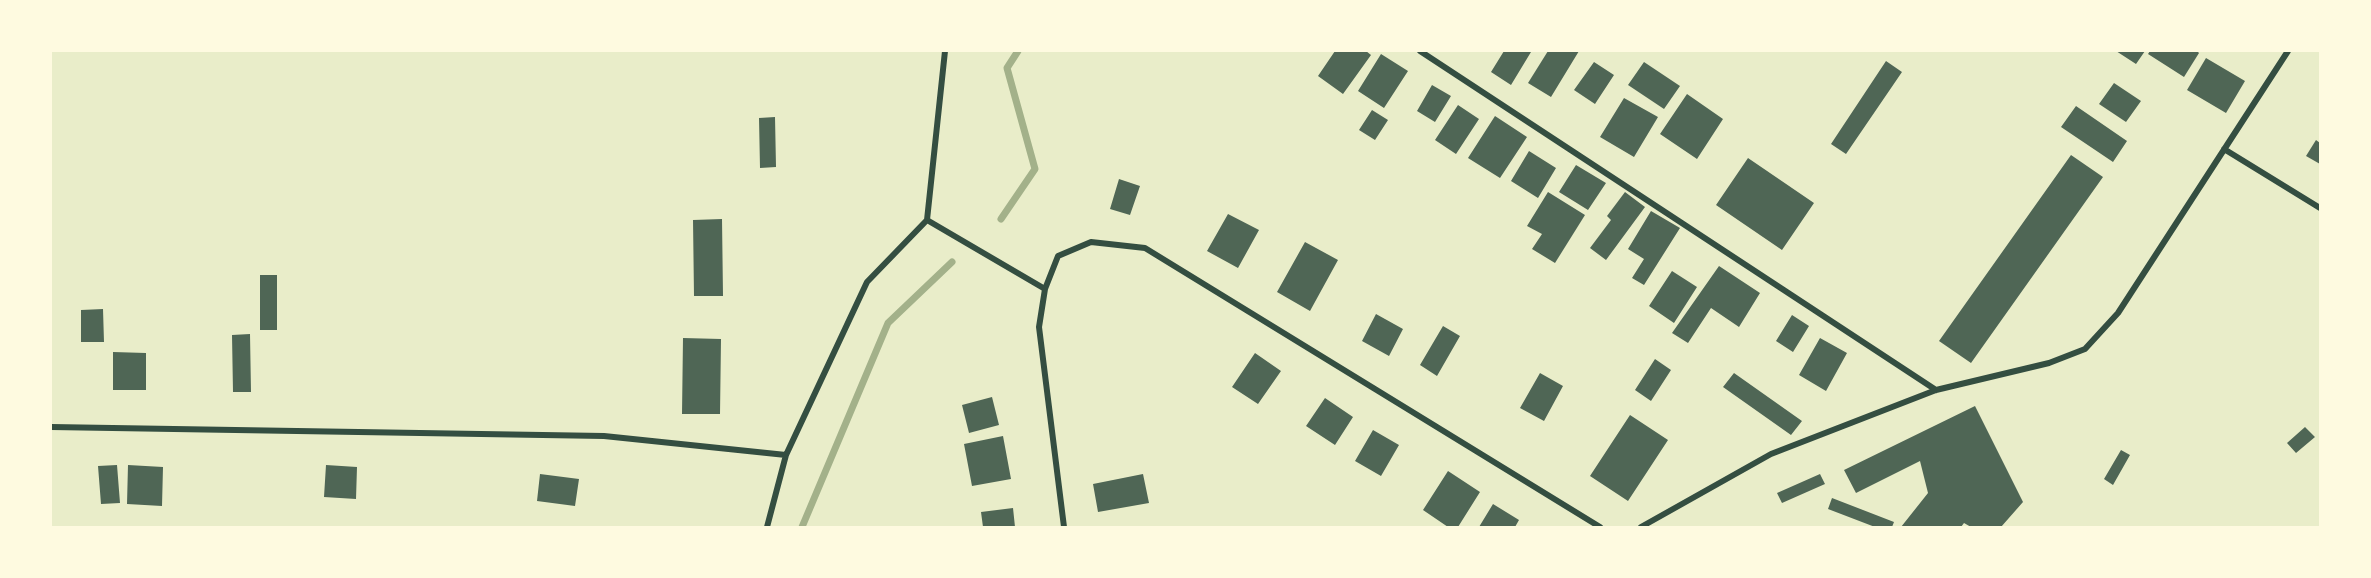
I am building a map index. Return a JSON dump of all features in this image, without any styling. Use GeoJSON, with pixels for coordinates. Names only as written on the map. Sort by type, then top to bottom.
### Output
{"type":"FeatureCollection","features":[{"type":"Feature","properties":{"kind":"street"},"geometry":{"type":"LineString","coordinates":[[767,527],[786,455],[867,282],[927,220],[945,51]]}},
{"type":"Feature","properties":{"kind":"street"},"geometry":{"type":"LineString","coordinates":[[1420,51],[1936,390]]}},
{"type":"Feature","properties":{"kind":"street"},"geometry":{"type":"LineString","coordinates":[[1641,527],[1771,454],[1936,390],[2049,363],[2085,349],[2118,313],[2288,51]]}},
{"type":"Feature","properties":{"kind":"street"},"geometry":{"type":"LineString","coordinates":[[2224,149],[2320,208]]}},
{"type":"Feature","properties":{"kind":"street"},"geometry":{"type":"LineString","coordinates":[[927,220],[1045,289]]}},
{"type":"Feature","properties":{"kind":"street"},"geometry":{"type":"LineString","coordinates":[[1064,527],[1039,327],[1045,289],[1058,256],[1091,242],[1145,248],[1600,527]]}},
{"type":"Feature","properties":{"kind":"street"},"geometry":{"type":"LineString","coordinates":[[51,427],[604,435],[786,455]]}},
{"type":"Feature","properties":{"kind":"building"},"geometry":{"type":"Polygon","coordinates":[[[1335,51],[1366,51],[1371,55],[1343,94],[1318,76],[1335,51]]]}},
{"type":"Feature","properties":{"kind":"building"},"geometry":{"type":"Polygon","coordinates":[[[1504,51],[1531,52],[1511,85],[1491,72],[1504,51]]]}},
{"type":"Feature","properties":{"kind":"building"},"geometry":{"type":"Polygon","coordinates":[[[1548,51],[1579,51],[1551,97],[1528,83],[1548,51]]]}},
{"type":"Feature","properties":{"kind":"building"},"geometry":{"type":"Polygon","coordinates":[[[2116,51],[2145,51],[2136,64],[2116,51]]]}},
{"type":"Feature","properties":{"kind":"building"},"geometry":{"type":"Polygon","coordinates":[[[2150,51],[2197,51],[2199,53],[2184,77],[2148,54],[2150,51]]]}},
{"type":"Feature","properties":{"kind":"building"},"geometry":{"type":"Polygon","coordinates":[[[1381,54],[1408,71],[1384,108],[1358,91],[1381,54]]]}},
{"type":"Feature","properties":{"kind":"building"},"geometry":{"type":"Polygon","coordinates":[[[2206,58],[2245,81],[2226,113],[2187,90],[2206,58]]]}},
{"type":"Feature","properties":{"kind":"building"},"geometry":{"type":"Polygon","coordinates":[[[1886,61],[1902,72],[1846,154],[1831,144],[1886,61]]]}},
{"type":"Feature","properties":{"kind":"building"},"geometry":{"type":"Polygon","coordinates":[[[1594,62],[1614,75],[1595,104],[1574,90],[1594,62]]]}},
{"type":"Feature","properties":{"kind":"building"},"geometry":{"type":"Polygon","coordinates":[[[1644,62],[1680,86],[1664,109],[1628,85],[1644,62]]]}},
{"type":"Feature","properties":{"kind":"building"},"geometry":{"type":"Polygon","coordinates":[[[2114,83],[2141,101],[2126,122],[2099,104],[2114,83]]]}},
{"type":"Feature","properties":{"kind":"building"},"geometry":{"type":"Polygon","coordinates":[[[1432,85],[1451,96],[1435,122],[1417,111],[1432,85]]]}},
{"type":"Feature","properties":{"kind":"building"},"geometry":{"type":"Polygon","coordinates":[[[1687,94],[1723,119],[1697,159],[1660,134],[1687,94]]]}},
{"type":"Feature","properties":{"kind":"building"},"geometry":{"type":"Polygon","coordinates":[[[1624,98],[1658,117],[1634,157],[1600,137],[1624,98]]]}},
{"type":"Feature","properties":{"kind":"building"},"geometry":{"type":"Polygon","coordinates":[[[1458,105],[1479,119],[1456,154],[1435,140],[1458,105]]]}},
{"type":"Feature","properties":{"kind":"building"},"geometry":{"type":"Polygon","coordinates":[[[2076,106],[2127,141],[2113,162],[2061,127],[2076,106]]]}},
{"type":"Feature","properties":{"kind":"building"},"geometry":{"type":"Polygon","coordinates":[[[1372,110],[1388,120],[1375,140],[1359,130],[1372,110]]]}},
{"type":"Feature","properties":{"kind":"building"},"geometry":{"type":"Polygon","coordinates":[[[1495,116],[1527,137],[1500,178],[1468,158],[1495,116]]]}},
{"type":"Feature","properties":{"kind":"building"},"geometry":{"type":"Polygon","coordinates":[[[775,117],[776,167],[760,168],[759,118],[775,117]]]}},
{"type":"Feature","properties":{"kind":"building"},"geometry":{"type":"Polygon","coordinates":[[[2316,140],[2320,143],[2320,164],[2306,156],[2316,140]]]}},
{"type":"Feature","properties":{"kind":"building"},"geometry":{"type":"Polygon","coordinates":[[[1529,151],[1556,168],[1538,198],[1511,181],[1529,151]]]}},
{"type":"Feature","properties":{"kind":"building"},"geometry":{"type":"Polygon","coordinates":[[[2071,155],[2103,177],[1971,363],[1939,341],[2071,155]]]}},
{"type":"Feature","properties":{"kind":"building"},"geometry":{"type":"Polygon","coordinates":[[[1748,158],[1814,203],[1782,250],[1716,205],[1748,158]]]}},
{"type":"Feature","properties":{"kind":"building"},"geometry":{"type":"Polygon","coordinates":[[[1576,165],[1606,183],[1588,210],[1559,192],[1576,165]]]}},
{"type":"Feature","properties":{"kind":"building"},"geometry":{"type":"Polygon","coordinates":[[[1119,179],[1140,186],[1130,215],[1110,209],[1119,179]]]}},
{"type":"Feature","properties":{"kind":"building"},"geometry":{"type":"Polygon","coordinates":[[[1548,192],[1585,215],[1555,263],[1532,249],[1542,234],[1527,226],[1548,192]]]}},
{"type":"Feature","properties":{"kind":"building"},"geometry":{"type":"Polygon","coordinates":[[[1625,192],[1645,207],[1606,260],[1590,248],[1611,220],[1607,216],[1625,192]]]}},
{"type":"Feature","properties":{"kind":"building"},"geometry":{"type":"Polygon","coordinates":[[[1651,211],[1680,228],[1644,285],[1632,278],[1644,259],[1628,249],[1651,211]]]}},
{"type":"Feature","properties":{"kind":"building"},"geometry":{"type":"Polygon","coordinates":[[[1228,214],[1259,230],[1238,268],[1207,251],[1228,214]]]}},
{"type":"Feature","properties":{"kind":"building"},"geometry":{"type":"Polygon","coordinates":[[[722,219],[723,296],[694,296],[693,220],[722,219]]]}},
{"type":"Feature","properties":{"kind":"building"},"geometry":{"type":"Polygon","coordinates":[[[1305,242],[1338,260],[1310,311],[1277,292],[1305,242]]]}},
{"type":"Feature","properties":{"kind":"building"},"geometry":{"type":"Polygon","coordinates":[[[1719,266],[1760,293],[1739,327],[1711,308],[1688,343],[1672,333],[1719,266]]]}},
{"type":"Feature","properties":{"kind":"building"},"geometry":{"type":"Polygon","coordinates":[[[1672,271],[1697,287],[1674,323],[1649,306],[1672,271]]]}},
{"type":"Feature","properties":{"kind":"building"},"geometry":{"type":"Polygon","coordinates":[[[260,275],[277,275],[277,330],[260,330],[260,275]]]}},
{"type":"Feature","properties":{"kind":"building"},"geometry":{"type":"Polygon","coordinates":[[[103,309],[104,342],[81,342],[81,310],[103,309]]]}},
{"type":"Feature","properties":{"kind":"building"},"geometry":{"type":"Polygon","coordinates":[[[1376,314],[1403,329],[1389,356],[1362,341],[1376,314]]]}},
{"type":"Feature","properties":{"kind":"building"},"geometry":{"type":"Polygon","coordinates":[[[1792,315],[1809,326],[1793,352],[1776,341],[1792,315]]]}},
{"type":"Feature","properties":{"kind":"building"},"geometry":{"type":"Polygon","coordinates":[[[1443,326],[1460,336],[1437,376],[1420,365],[1443,326]]]}},
{"type":"Feature","properties":{"kind":"building"},"geometry":{"type":"Polygon","coordinates":[[[250,334],[251,392],[233,392],[232,335],[250,334]]]}},
{"type":"Feature","properties":{"kind":"building"},"geometry":{"type":"Polygon","coordinates":[[[683,338],[721,339],[720,414],[682,414],[683,338]]]}},
{"type":"Feature","properties":{"kind":"building"},"geometry":{"type":"Polygon","coordinates":[[[1820,338],[1847,353],[1826,391],[1799,375],[1820,338]]]}},
{"type":"Feature","properties":{"kind":"building"},"geometry":{"type":"Polygon","coordinates":[[[113,352],[146,353],[146,390],[113,390],[113,352]]]}},
{"type":"Feature","properties":{"kind":"building"},"geometry":{"type":"Polygon","coordinates":[[[1255,353],[1281,371],[1258,404],[1232,387],[1255,353]]]}},
{"type":"Feature","properties":{"kind":"building"},"geometry":{"type":"Polygon","coordinates":[[[1655,359],[1671,370],[1651,401],[1635,390],[1655,359]]]}},
{"type":"Feature","properties":{"kind":"building"},"geometry":{"type":"Polygon","coordinates":[[[1540,373],[1563,386],[1544,421],[1520,408],[1540,373]]]}},
{"type":"Feature","properties":{"kind":"building"},"geometry":{"type":"Polygon","coordinates":[[[1734,373],[1802,421],[1791,435],[1723,387],[1734,373]]]}},
{"type":"Feature","properties":{"kind":"building"},"geometry":{"type":"Polygon","coordinates":[[[992,397],[999,425],[969,433],[962,405],[992,397]]]}},
{"type":"Feature","properties":{"kind":"building"},"geometry":{"type":"Polygon","coordinates":[[[1325,398],[1353,417],[1335,445],[1306,426],[1325,398]]]}},
{"type":"Feature","properties":{"kind":"building"},"geometry":{"type":"Polygon","coordinates":[[[1975,406],[2023,502],[2001,527],[1971,527],[1964,523],[1961,527],[1901,527],[1928,493],[1920,461],[1856,493],[1844,470],[1975,406]]]}},
{"type":"Feature","properties":{"kind":"building"},"geometry":{"type":"Polygon","coordinates":[[[1630,415],[1668,440],[1628,501],[1590,476],[1630,415]]]}},
{"type":"Feature","properties":{"kind":"building"},"geometry":{"type":"Polygon","coordinates":[[[2305,427],[2315,437],[2296,453],[2287,443],[2305,427]]]}},
{"type":"Feature","properties":{"kind":"building"},"geometry":{"type":"Polygon","coordinates":[[[1373,430],[1399,445],[1381,476],[1355,461],[1373,430]]]}},
{"type":"Feature","properties":{"kind":"building"},"geometry":{"type":"Polygon","coordinates":[[[1003,436],[1011,479],[972,486],[964,444],[1003,436]]]}},
{"type":"Feature","properties":{"kind":"building"},"geometry":{"type":"Polygon","coordinates":[[[2121,450],[2130,455],[2113,485],[2104,479],[2121,450]]]}},
{"type":"Feature","properties":{"kind":"building"},"geometry":{"type":"Polygon","coordinates":[[[117,465],[120,503],[101,504],[98,466],[117,465]]]}},
{"type":"Feature","properties":{"kind":"building"},"geometry":{"type":"Polygon","coordinates":[[[128,465],[163,467],[162,506],[127,504],[128,465]]]}},
{"type":"Feature","properties":{"kind":"building"},"geometry":{"type":"Polygon","coordinates":[[[326,465],[357,467],[356,499],[324,497],[326,465]]]}},
{"type":"Feature","properties":{"kind":"building"},"geometry":{"type":"Polygon","coordinates":[[[1448,471],[1480,492],[1458,527],[1448,527],[1423,510],[1448,471]]]}},
{"type":"Feature","properties":{"kind":"building"},"geometry":{"type":"Polygon","coordinates":[[[540,474],[579,479],[575,506],[537,501],[540,474]]]}},
{"type":"Feature","properties":{"kind":"building"},"geometry":{"type":"Polygon","coordinates":[[[1143,474],[1149,503],[1098,512],[1093,484],[1143,474]]]}},
{"type":"Feature","properties":{"kind":"building"},"geometry":{"type":"Polygon","coordinates":[[[1820,474],[1825,484],[1782,503],[1777,493],[1820,474]]]}},
{"type":"Feature","properties":{"kind":"building"},"geometry":{"type":"Polygon","coordinates":[[[1832,498],[1894,522],[1892,527],[1875,527],[1828,509],[1832,498]]]}},
{"type":"Feature","properties":{"kind":"building"},"geometry":{"type":"Polygon","coordinates":[[[1493,504],[1519,520],[1515,527],[1479,527],[1493,504]]]}},
{"type":"Feature","properties":{"kind":"building"},"geometry":{"type":"Polygon","coordinates":[[[1013,508],[1015,527],[983,527],[981,512],[1013,508]]]}},
{"type":"Feature","properties":{"kind":"waterway"},"geometry":{"type":"LineString","coordinates":[[1001,219],[1035,169],[1007,68],[1018,51]]}},
{"type":"Feature","properties":{"kind":"waterway"},"geometry":{"type":"LineString","coordinates":[[802,527],[888,323],[952,262]]}}]}
